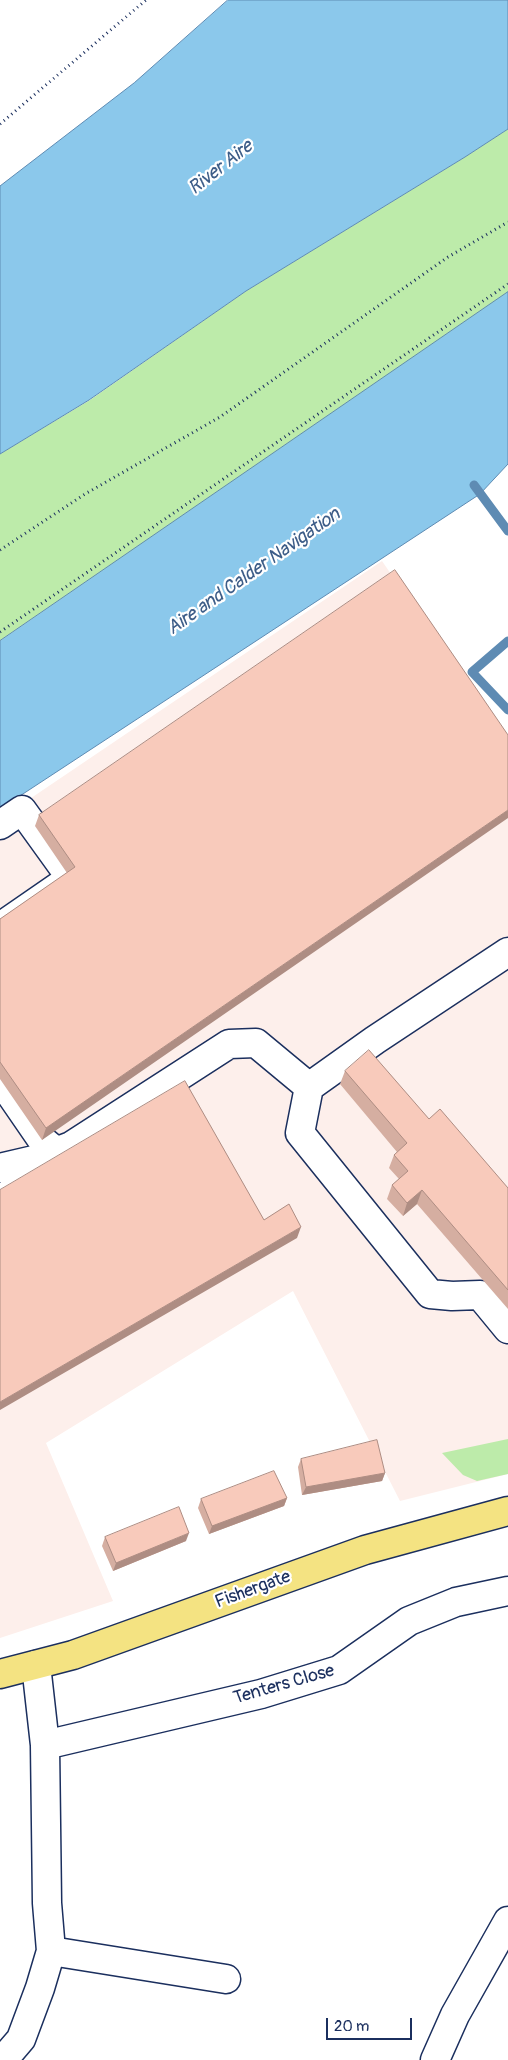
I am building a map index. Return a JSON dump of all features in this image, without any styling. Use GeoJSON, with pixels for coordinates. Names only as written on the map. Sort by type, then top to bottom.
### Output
{"type":"FeatureCollection","features":[{"type":"Feature","properties":{"kind":"main road","name":"Fishergate"},"geometry":{"type":"LineString","coordinates":[[0,1674],[73,1655],[365,1550],[508,1511]]}},
{"type":"Feature","properties":{"kind":"street"},"geometry":{"type":"LineString","coordinates":[[0,825],[22,810],[71,878],[0,927]]}},
{"type":"Feature","properties":{"kind":"street"},"geometry":{"type":"LineString","coordinates":[[508,952],[309,1087],[300,1134],[430,1294],[452,1296],[480,1295],[508,1329]]}},
{"type":"Feature","properties":{"kind":"street"},"geometry":{"type":"LineString","coordinates":[[0,1168],[34,1160],[55,1150],[71,1146],[229,1044],[256,1043],[309,1087]]}},
{"type":"Feature","properties":{"kind":"street"},"geometry":{"type":"LineString","coordinates":[[0,1079],[42,1140],[66,1160],[0,1199]]}},
{"type":"Feature","properties":{"kind":"street","name":"Tenters Close"},"geometry":{"type":"LineString","coordinates":[[45,1745],[261,1694],[340,1670],[409,1622],[456,1602],[508,1591]]}},
{"type":"Feature","properties":{"kind":"street"},"geometry":{"type":"LineString","coordinates":[[3,2060],[21,2039],[40,1988],[51,1951],[47,1903],[45,1745],[36,1665]]}},
{"type":"Feature","properties":{"kind":"street"},"geometry":{"type":"LineString","coordinates":[[435,2060],[455,2015],[508,1921]]}},
{"type":"Feature","properties":{"kind":"street"},"geometry":{"type":"LineString","coordinates":[[51,1951],[226,1979]]}},
{"type":"Feature","properties":{"kind":"path"},"geometry":{"type":"LineString","coordinates":[[0,124],[146,0]]}},
{"type":"Feature","properties":{"kind":"path"},"geometry":{"type":"LineString","coordinates":[[0,550],[84,494],[220,417],[448,257],[508,222]]}},
{"type":"Feature","properties":{"kind":"path"},"geometry":{"type":"LineString","coordinates":[[0,632],[508,284]]}},
{"type":"Feature","properties":{"kind":"shaded area"},"geometry":{"type":"Polygon","coordinates":[[[382,561],[508,744],[508,1474],[400,1501],[293,1291],[46,1443],[113,1601],[0,1638],[0,819],[382,561]]]}},
{"type":"Feature","properties":{"kind":"green space"},"geometry":{"type":"Polygon","coordinates":[[[508,129],[508,295],[0,641],[0,454],[90,400],[246,291],[508,129]]]}},
{"type":"Feature","properties":{"kind":"green space"},"geometry":{"type":"Polygon","coordinates":[[[508,1439],[508,1474],[477,1481],[463,1475],[442,1453],[508,1439]]]}},
{"type":"Feature","properties":{"kind":"water","name":"River Aire"},"geometry":{"type":"Polygon","coordinates":[[[228,0],[508,0],[508,129],[246,291],[89,400],[0,454],[0,186],[134,83],[228,0]]]}},
{"type":"Feature","properties":{"kind":"water","name":"Aire and Calder Navigation"},"geometry":{"type":"Polygon","coordinates":[[[508,292],[508,464],[480,494],[0,809],[0,641],[508,292]]]}},
{"type":"Feature","properties":{"kind":"building"},"geometry":{"type":"Polygon","coordinates":[[[395,570],[508,735],[508,810],[46,1128],[0,1062],[0,919],[75,867],[39,815],[395,570]]]}},
{"type":"Feature","properties":{"kind":"building"},"geometry":{"type":"Polygon","coordinates":[[[369,1050],[429,1119],[440,1109],[508,1188],[508,1290],[422,1190],[407,1203],[392,1185],[408,1171],[394,1155],[407,1143],[345,1071],[369,1050]]]}},
{"type":"Feature","properties":{"kind":"building"},"geometry":{"type":"Polygon","coordinates":[[[185,1081],[264,1220],[289,1204],[301,1227],[0,1402],[0,1190],[185,1081]]]}},
{"type":"Feature","properties":{"kind":"building"},"geometry":{"type":"Polygon","coordinates":[[[377,1440],[385,1473],[306,1487],[301,1459],[377,1440]]]}},
{"type":"Feature","properties":{"kind":"building"},"geometry":{"type":"Polygon","coordinates":[[[274,1471],[287,1498],[212,1526],[201,1499],[274,1471]]]}},
{"type":"Feature","properties":{"kind":"building"},"geometry":{"type":"Polygon","coordinates":[[[179,1507],[189,1533],[116,1563],[105,1537],[179,1507]]]}},
{"type":"Feature","properties":{"kind":"waterway"},"geometry":{"type":"LineString","coordinates":[[474,485],[508,531]]}},
{"type":"Feature","properties":{"kind":"waterway"},"geometry":{"type":"LineString","coordinates":[[508,641],[472,672],[508,710]]}}]}
